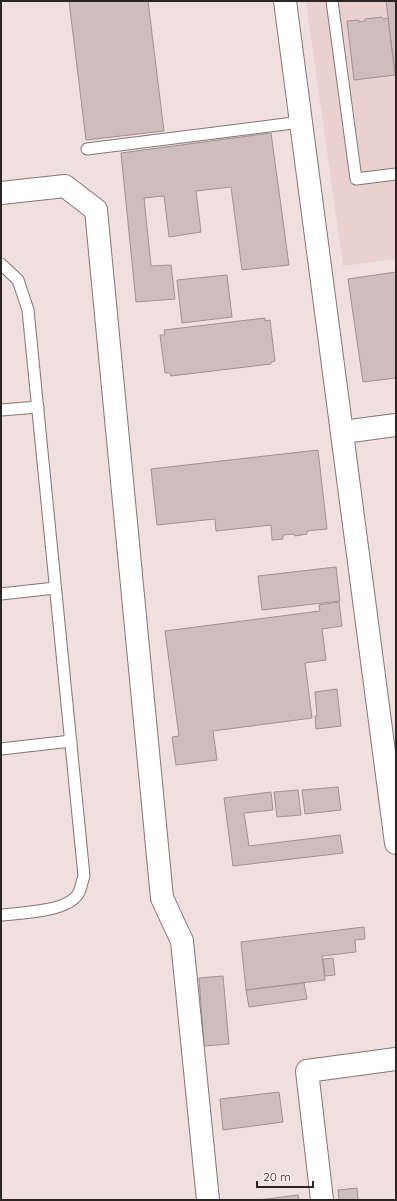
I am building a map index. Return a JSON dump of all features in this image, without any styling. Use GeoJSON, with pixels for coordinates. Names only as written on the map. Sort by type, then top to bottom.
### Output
{"type":"FeatureCollection","features":[{"type":"Feature","properties":{"kind":"street"},"geometry":{"type":"LineString","coordinates":[[285,1],[343,432],[390,748],[396,843]]}},
{"type":"Feature","properties":{"kind":"street"},"geometry":{"type":"LineString","coordinates":[[1,193],[65,186],[96,210],[162,898],[182,941],[208,1200]]}},
{"type":"Feature","properties":{"kind":"street"},"geometry":{"type":"LineString","coordinates":[[343,432],[396,425]]}},
{"type":"Feature","properties":{"kind":"street"},"geometry":{"type":"LineString","coordinates":[[322,1200],[307,1072],[396,1059]]}},
{"type":"Feature","properties":{"kind":"lane"},"geometry":{"type":"LineString","coordinates":[[332,1],[356,179],[396,174]]}},
{"type":"Feature","properties":{"kind":"lane"},"geometry":{"type":"LineString","coordinates":[[87,149],[301,122]]}},
{"type":"Feature","properties":{"kind":"lane"},"geometry":{"type":"LineString","coordinates":[[1,264],[18,280],[28,310],[84,876],[78,895],[66,903],[48,910],[1,915]]}},
{"type":"Feature","properties":{"kind":"lane"},"geometry":{"type":"LineString","coordinates":[[1,410],[38,407]]}},
{"type":"Feature","properties":{"kind":"lane"},"geometry":{"type":"LineString","coordinates":[[1,594],[55,588]]}},
{"type":"Feature","properties":{"kind":"lane"},"geometry":{"type":"LineString","coordinates":[[1,749],[71,741]]}},
{"type":"Feature","properties":{"kind":"shaded area"},"geometry":{"type":"Polygon","coordinates":[[[306,1],[396,1],[396,259],[343,266],[306,1]]]}},
{"type":"Feature","properties":{"kind":"building"},"geometry":{"type":"Polygon","coordinates":[[[69,1],[148,1],[164,131],[86,140],[69,1]]]}},
{"type":"Feature","properties":{"kind":"building"},"geometry":{"type":"Polygon","coordinates":[[[386,1],[396,1],[396,75],[395,75],[386,1]]]}},
{"type":"Feature","properties":{"kind":"building"},"geometry":{"type":"Polygon","coordinates":[[[382,17],[383,19],[388,18],[395,75],[354,80],[347,21],[359,20],[359,22],[365,21],[365,19],[382,17]]]}},
{"type":"Feature","properties":{"kind":"building"},"geometry":{"type":"Polygon","coordinates":[[[271,133],[289,265],[242,270],[231,187],[196,191],[201,232],[169,237],[164,196],[144,198],[151,266],[171,265],[175,299],[136,302],[121,153],[271,133]]]}},
{"type":"Feature","properties":{"kind":"building"},"geometry":{"type":"Polygon","coordinates":[[[396,272],[396,378],[363,382],[348,279],[396,272]]]}},
{"type":"Feature","properties":{"kind":"building"},"geometry":{"type":"Polygon","coordinates":[[[227,275],[232,317],[182,323],[177,280],[227,275]]]}},
{"type":"Feature","properties":{"kind":"building"},"geometry":{"type":"Polygon","coordinates":[[[265,318],[265,321],[270,320],[275,361],[271,362],[271,364],[171,376],[170,373],[165,373],[160,335],[165,335],[164,330],[265,318]]]}},
{"type":"Feature","properties":{"kind":"building"},"geometry":{"type":"Polygon","coordinates":[[[318,450],[327,529],[307,531],[307,534],[295,536],[294,534],[283,535],[283,539],[272,540],[271,525],[216,531],[215,519],[157,525],[151,469],[318,450]]]}},
{"type":"Feature","properties":{"kind":"building"},"geometry":{"type":"Polygon","coordinates":[[[336,567],[340,601],[262,610],[258,576],[336,567]]]}},
{"type":"Feature","properties":{"kind":"building"},"geometry":{"type":"Polygon","coordinates":[[[339,602],[342,626],[322,629],[326,660],[305,663],[312,718],[213,731],[217,760],[176,765],[172,737],[179,736],[165,631],[320,611],[319,605],[339,602]]]}},
{"type":"Feature","properties":{"kind":"building"},"geometry":{"type":"Polygon","coordinates":[[[337,689],[341,726],[316,729],[315,716],[317,716],[315,692],[337,689]]]}},
{"type":"Feature","properties":{"kind":"building"},"geometry":{"type":"Polygon","coordinates":[[[338,787],[341,810],[305,814],[302,790],[338,787]]]}},
{"type":"Feature","properties":{"kind":"building"},"geometry":{"type":"Polygon","coordinates":[[[298,790],[301,815],[277,817],[274,792],[298,790]]]}},
{"type":"Feature","properties":{"kind":"building"},"geometry":{"type":"Polygon","coordinates":[[[271,792],[273,810],[244,813],[249,846],[340,835],[343,853],[233,866],[224,798],[271,792]]]}},
{"type":"Feature","properties":{"kind":"building"},"geometry":{"type":"Polygon","coordinates":[[[364,927],[365,939],[355,940],[356,952],[322,956],[325,980],[246,990],[241,942],[364,927]]]}},
{"type":"Feature","properties":{"kind":"building"},"geometry":{"type":"Polygon","coordinates":[[[333,958],[335,975],[325,976],[323,959],[333,958]]]}},
{"type":"Feature","properties":{"kind":"building"},"geometry":{"type":"Polygon","coordinates":[[[223,976],[229,1044],[204,1046],[199,978],[223,976]]]}},
{"type":"Feature","properties":{"kind":"building"},"geometry":{"type":"Polygon","coordinates":[[[304,983],[307,999],[249,1007],[246,990],[304,983]]]}},
{"type":"Feature","properties":{"kind":"building"},"geometry":{"type":"Polygon","coordinates":[[[279,1092],[283,1122],[223,1130],[220,1099],[279,1092]]]}},
{"type":"Feature","properties":{"kind":"building"},"geometry":{"type":"Polygon","coordinates":[[[357,1188],[358,1200],[339,1200],[338,1190],[357,1188]]]}},
{"type":"Feature","properties":{"kind":"building"},"geometry":{"type":"Polygon","coordinates":[[[298,1195],[299,1200],[258,1200],[298,1195]]]}}]}
